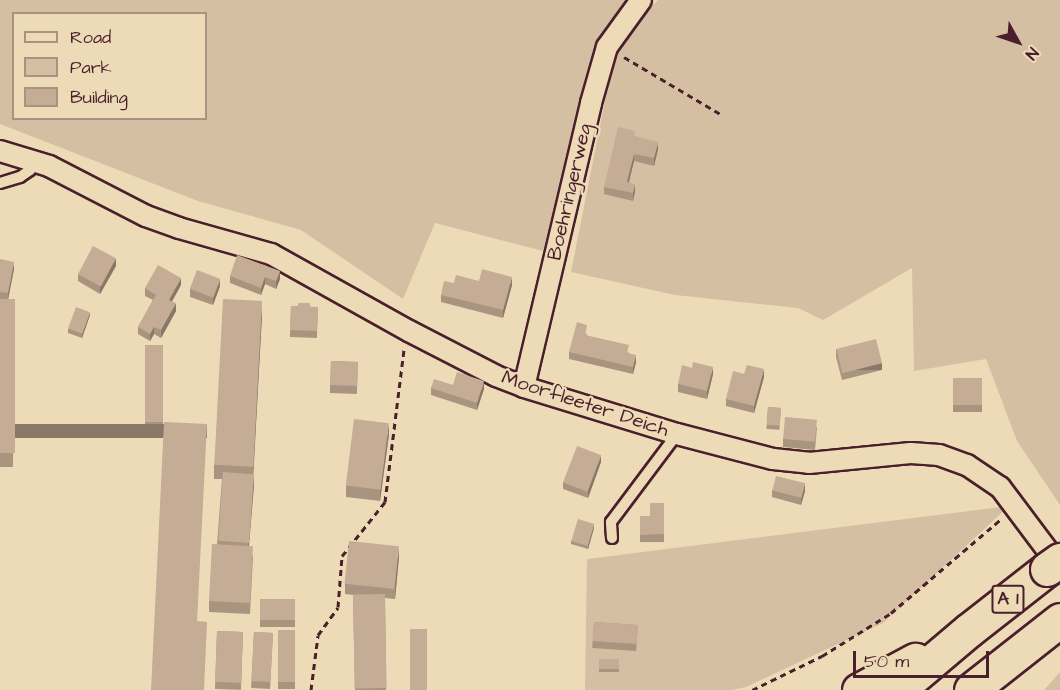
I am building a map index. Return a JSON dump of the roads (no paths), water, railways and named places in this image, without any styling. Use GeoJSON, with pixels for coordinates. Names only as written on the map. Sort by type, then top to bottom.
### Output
{"type":"FeatureCollection","features":[{"type":"Feature","properties":{"kind":"highway","name":"A 1"},"geometry":{"type":"LineString","coordinates":[[898,690],[969,630],[1056,565]]}},
{"type":"Feature","properties":{"kind":"highway","name":"A 1"},"geometry":{"type":"LineString","coordinates":[[971,690],[1060,620]]}},
{"type":"Feature","properties":{"kind":"highway"},"geometry":{"type":"LineString","coordinates":[[859,690],[969,630]]}},
{"type":"Feature","properties":{"kind":"street","name":"Boehringerweg"},"geometry":{"type":"LineString","coordinates":[[524,387],[591,103],[607,47],[639,2]]}},
{"type":"Feature","properties":{"kind":"street","name":"Moorfleeter Deich"},"geometry":{"type":"LineString","coordinates":[[0,151],[38,161],[146,216],[179,228],[271,254],[409,331],[524,387],[677,434],[773,459],[809,463],[910,453],[939,455],[985,475],[1016,506],[1056,565]]}},
{"type":"Feature","properties":{"kind":"lane"},"geometry":{"type":"LineString","coordinates":[[0,183],[20,177],[38,161]]}},
{"type":"Feature","properties":{"kind":"lane"},"geometry":{"type":"LineString","coordinates":[[612,538],[611,522],[677,434]]}}]}
